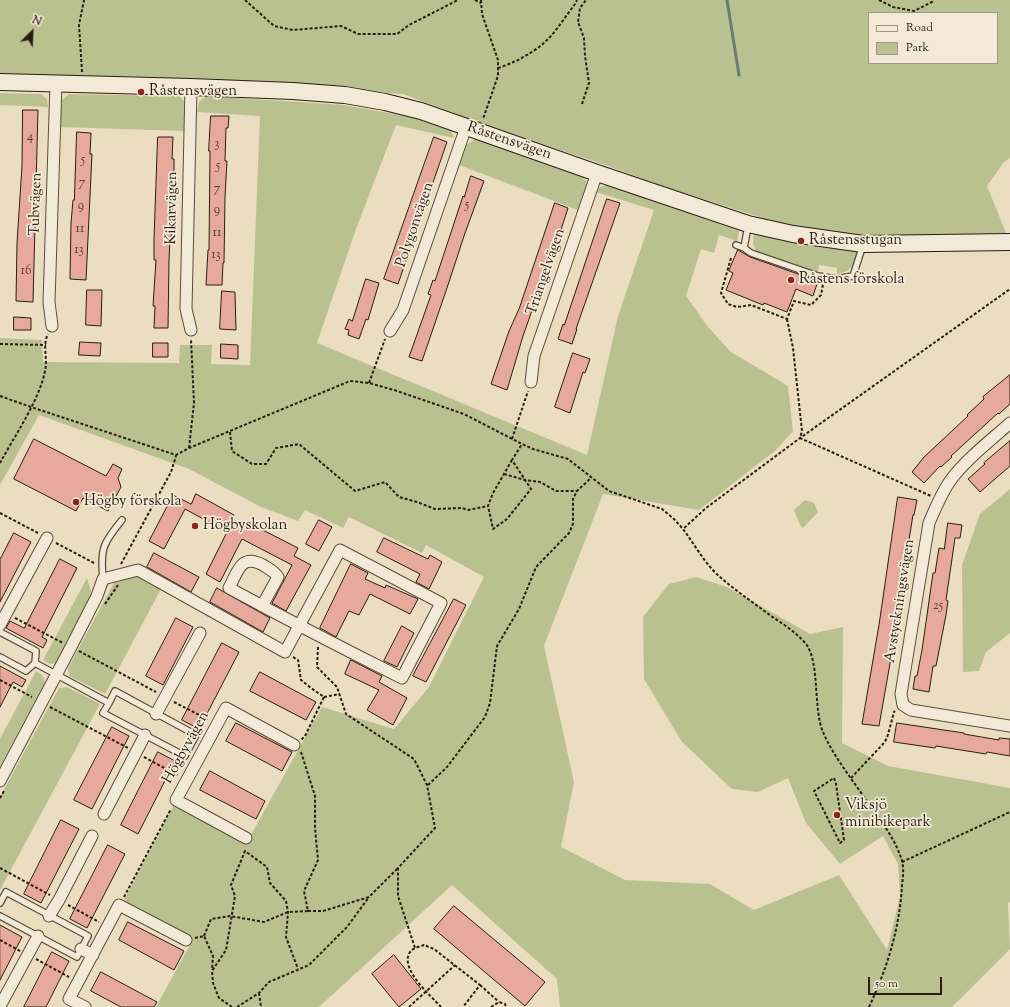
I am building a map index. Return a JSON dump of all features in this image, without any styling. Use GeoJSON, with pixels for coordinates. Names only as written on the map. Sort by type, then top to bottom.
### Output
{"type":"FeatureCollection","features":[{"type":"Feature","properties":{"kind":"street","name":"Råstensvägen"},"geometry":{"type":"LineString","coordinates":[[0,82],[191,87],[293,91],[345,95],[385,102],[421,112],[748,224],[793,234],[863,244],[1010,242]]}},
{"type":"Feature","properties":{"kind":"street","name":"Tubvägen"},"geometry":{"type":"LineString","coordinates":[[52,326],[49,302],[56,83]]}},
{"type":"Feature","properties":{"kind":"street","name":"Kikarvägen"},"geometry":{"type":"LineString","coordinates":[[191,87],[186,309],[191,330]]}},
{"type":"Feature","properties":{"kind":"street","name":"Polygonvägen"},"geometry":{"type":"LineString","coordinates":[[390,331],[403,310],[472,129]]}},
{"type":"Feature","properties":{"kind":"street","name":"Triangelvägen"},"geometry":{"type":"LineString","coordinates":[[531,382],[534,356],[597,173]]}},
{"type":"Feature","properties":{"kind":"street","name":"Avstyckningsvägen"},"geometry":{"type":"LineString","coordinates":[[904,705],[901,694],[929,523],[939,500],[950,481],[965,464],[1010,423]]}},
{"type":"Feature","properties":{"kind":"street"},"geometry":{"type":"LineString","coordinates":[[0,625],[47,538]]}},
{"type":"Feature","properties":{"kind":"street"},"geometry":{"type":"LineString","coordinates":[[0,781],[71,647],[97,596],[103,579],[138,570],[285,652],[300,626],[340,550],[441,603],[402,678],[318,636],[300,626],[262,606],[229,588],[243,563],[247,560],[256,561],[275,572],[278,577],[262,606]]}},
{"type":"Feature","properties":{"kind":"street"},"geometry":{"type":"LineString","coordinates":[[156,714],[200,632]]}},
{"type":"Feature","properties":{"kind":"street"},"geometry":{"type":"LineString","coordinates":[[904,705],[911,710],[1010,726]]}},
{"type":"Feature","properties":{"kind":"street","name":"Högbyvägen"},"geometry":{"type":"LineString","coordinates":[[246,838],[176,800],[226,708],[294,745]]}},
{"type":"Feature","properties":{"kind":"street"},"geometry":{"type":"LineString","coordinates":[[104,814],[145,735]]}},
{"type":"Feature","properties":{"kind":"street"},"geometry":{"type":"LineString","coordinates":[[48,916],[59,900],[92,836]]}},
{"type":"Feature","properties":{"kind":"street"},"geometry":{"type":"LineString","coordinates":[[84,1007],[69,999],[119,905],[186,940]]}},
{"type":"Feature","properties":{"kind":"street"},"geometry":{"type":"LineString","coordinates":[[0,1006],[38,936]]}},
{"type":"Feature","properties":{"kind":"street"},"geometry":{"type":"LineString","coordinates":[[81,949],[93,954]]}},
{"type":"Feature","properties":{"kind":"lane"},"geometry":{"type":"LineString","coordinates":[[744,248],[748,224]]}},
{"type":"Feature","properties":{"kind":"lane"},"geometry":{"type":"LineString","coordinates":[[736,245],[751,253],[818,276],[836,279],[853,276],[863,244]]}},
{"type":"Feature","properties":{"kind":"lane"},"geometry":{"type":"LineString","coordinates":[[103,579],[101,563],[103,549],[111,533],[122,520]]}},
{"type":"Feature","properties":{"kind":"lane"},"geometry":{"type":"LineString","coordinates":[[0,632],[36,651],[35,663],[26,671],[0,657]]}},
{"type":"Feature","properties":{"kind":"lane"},"geometry":{"type":"LineString","coordinates":[[35,663],[109,703]]}},
{"type":"Feature","properties":{"kind":"lane","name":"Högbyvägen"},"geometry":{"type":"LineString","coordinates":[[115,692],[196,735],[185,756],[103,713],[109,703],[115,692]]}},
{"type":"Feature","properties":{"kind":"lane"},"geometry":{"type":"LineString","coordinates":[[0,902],[6,892],[48,916],[88,936],[77,957],[0,916]]}},
{"type":"Feature","properties":{"kind":"path"},"geometry":{"type":"LineString","coordinates":[[83,84],[79,24],[84,0]]}},
{"type":"Feature","properties":{"kind":"path"},"geometry":{"type":"LineString","coordinates":[[245,0],[274,26],[293,30],[341,26],[358,34],[397,34],[408,25],[458,0]]}},
{"type":"Feature","properties":{"kind":"path"},"geometry":{"type":"LineString","coordinates":[[472,129],[498,76],[498,60],[482,14],[481,1],[474,0]]}},
{"type":"Feature","properties":{"kind":"path"},"geometry":{"type":"LineString","coordinates":[[498,68],[512,63],[531,52],[544,42],[577,0]]}},
{"type":"Feature","properties":{"kind":"path"},"geometry":{"type":"LineString","coordinates":[[582,104],[588,83],[584,38],[578,22],[580,8],[586,0]]}},
{"type":"Feature","properties":{"kind":"path"},"geometry":{"type":"LineString","coordinates":[[879,0],[892,7],[914,12],[933,0]]}},
{"type":"Feature","properties":{"kind":"path"},"geometry":{"type":"LineString","coordinates":[[731,258],[721,292],[728,304],[737,307],[751,305],[787,319]]}},
{"type":"Feature","properties":{"kind":"path"},"geometry":{"type":"LineString","coordinates":[[800,438],[802,431],[794,348],[787,319],[794,301],[811,305],[821,295],[823,277]]}},
{"type":"Feature","properties":{"kind":"path"},"geometry":{"type":"LineString","coordinates":[[683,529],[706,508],[800,438],[1010,289]]}},
{"type":"Feature","properties":{"kind":"path"},"geometry":{"type":"LineString","coordinates":[[0,463],[40,388],[46,369],[46,339],[52,326]]}},
{"type":"Feature","properties":{"kind":"path"},"geometry":{"type":"LineString","coordinates":[[189,448],[194,404],[191,330]]}},
{"type":"Feature","properties":{"kind":"path"},"geometry":{"type":"LineString","coordinates":[[369,383],[383,342],[390,331]]}},
{"type":"Feature","properties":{"kind":"path"},"geometry":{"type":"LineString","coordinates":[[0,344],[46,345]]}},
{"type":"Feature","properties":{"kind":"path"},"geometry":{"type":"LineString","coordinates":[[0,396],[176,455],[189,448],[350,381],[369,383],[464,414],[533,449],[568,459],[609,491],[662,509],[683,529],[708,565],[720,577],[751,602],[788,627],[807,646],[812,656],[819,716],[823,733],[834,752],[891,836],[902,862],[902,899],[895,934],[883,974],[869,1007]]}},
{"type":"Feature","properties":{"kind":"path"},"geometry":{"type":"LineString","coordinates":[[512,439],[531,382]]}},
{"type":"Feature","properties":{"kind":"path"},"geometry":{"type":"LineString","coordinates":[[230,431],[232,451],[252,464],[266,464],[276,448],[298,444],[355,491],[385,482],[399,497],[435,509],[462,508],[468,510],[488,506]]}},
{"type":"Feature","properties":{"kind":"path"},"geometry":{"type":"LineString","coordinates":[[800,438],[939,500]]}},
{"type":"Feature","properties":{"kind":"path"},"geometry":{"type":"LineString","coordinates":[[512,460],[531,489],[507,519],[493,529],[488,506],[493,493],[512,460],[522,444]]}},
{"type":"Feature","properties":{"kind":"path"},"geometry":{"type":"LineString","coordinates":[[504,474],[525,480],[540,482],[556,491],[577,492]]}},
{"type":"Feature","properties":{"kind":"path"},"geometry":{"type":"LineString","coordinates":[[428,785],[448,767],[485,718],[490,703],[497,646],[519,609],[536,567],[569,533],[573,524],[572,500],[577,492],[591,478]]}},
{"type":"Feature","properties":{"kind":"path"},"geometry":{"type":"LineString","coordinates":[[0,513],[96,564],[101,563]]}},
{"type":"Feature","properties":{"kind":"path"},"geometry":{"type":"LineString","coordinates":[[6,613],[217,724]]}},
{"type":"Feature","properties":{"kind":"path"},"geometry":{"type":"LineString","coordinates":[[237,1007],[259,993],[269,982],[309,965],[347,927],[369,897],[435,828],[428,785],[414,759],[346,714],[337,687],[317,667],[318,636]]}},
{"type":"Feature","properties":{"kind":"path"},"geometry":{"type":"LineString","coordinates":[[285,652],[298,660],[301,680],[324,697],[340,694]]}},
{"type":"Feature","properties":{"kind":"path"},"geometry":{"type":"LineString","coordinates":[[0,680],[187,780]]}},
{"type":"Feature","properties":{"kind":"path"},"geometry":{"type":"LineString","coordinates":[[308,911],[304,891],[318,860],[315,828],[315,796],[300,749],[294,745],[306,736],[324,697]]}},
{"type":"Feature","properties":{"kind":"path"},"geometry":{"type":"LineString","coordinates":[[852,778],[884,743],[887,738],[894,712],[904,705]]}},
{"type":"Feature","properties":{"kind":"path"},"geometry":{"type":"LineString","coordinates":[[834,778],[844,840],[840,842],[814,791],[834,778]]}},
{"type":"Feature","properties":{"kind":"path"},"geometry":{"type":"LineString","coordinates":[[119,905],[176,800]]}},
{"type":"Feature","properties":{"kind":"path"},"geometry":{"type":"LineString","coordinates":[[902,862],[1010,812]]}},
{"type":"Feature","properties":{"kind":"path"},"geometry":{"type":"LineString","coordinates":[[212,971],[226,950],[230,916],[235,896],[231,885],[245,851],[267,867],[270,883],[286,901],[288,912],[286,937],[298,969]]}},
{"type":"Feature","properties":{"kind":"path"},"geometry":{"type":"LineString","coordinates":[[398,868],[398,896],[415,948]]}},
{"type":"Feature","properties":{"kind":"path"},"geometry":{"type":"LineString","coordinates":[[232,1007],[219,998],[213,983],[213,956],[204,936],[211,919],[230,916],[264,922],[288,912],[323,911],[369,897]]}},
{"type":"Feature","properties":{"kind":"path"},"geometry":{"type":"LineString","coordinates":[[186,940],[204,936]]}},
{"type":"Feature","properties":{"kind":"path"},"geometry":{"type":"LineString","coordinates":[[0,940],[78,982]]}},
{"type":"Feature","properties":{"kind":"path"},"geometry":{"type":"LineString","coordinates":[[441,1007],[410,972],[407,962],[409,953],[415,948],[424,945],[434,949],[499,1002],[505,1004],[506,1007]]}},
{"type":"Feature","properties":{"kind":"path"},"geometry":{"type":"LineString","coordinates":[[409,1007],[455,965]]}},
{"type":"Feature","properties":{"kind":"path"},"geometry":{"type":"LineString","coordinates":[[463,1007],[480,985]]}},
{"type":"Feature","properties":{"kind":"path"},"geometry":{"type":"LineString","coordinates":[[259,993],[261,1007]]}},
{"type":"Feature","properties":{"kind":"path"},"geometry":{"type":"LineString","coordinates":[[491,1007],[499,1002]]}},
{"type":"Feature","properties":{"kind":"green space"},"geometry":{"type":"Polygon","coordinates":[[[0,0],[1010,0],[1010,158],[1004,162],[987,186],[1009,240],[905,238],[836,233],[772,221],[665,187],[480,123],[403,94],[196,81],[0,75],[0,0]]]}},
{"type":"Feature","properties":{"kind":"green space"},"geometry":{"type":"Polygon","coordinates":[[[0,93],[41,94],[47,99],[48,107],[0,105],[0,93]]]}},
{"type":"Feature","properties":{"kind":"green space"},"geometry":{"type":"Polygon","coordinates":[[[69,94],[179,96],[184,101],[184,131],[60,127],[61,101],[69,94]]]}},
{"type":"Feature","properties":{"kind":"green space"},"geometry":{"type":"Polygon","coordinates":[[[206,96],[344,105],[411,117],[451,131],[454,138],[396,125],[356,229],[317,343],[587,455],[618,316],[654,210],[596,192],[600,187],[609,185],[739,231],[737,241],[719,235],[714,253],[701,249],[686,296],[708,327],[731,352],[788,386],[793,431],[776,450],[699,510],[603,494],[544,646],[574,782],[561,847],[625,880],[710,884],[754,910],[839,875],[887,950],[900,896],[898,864],[883,836],[840,864],[806,823],[788,778],[758,792],[732,789],[682,742],[644,679],[643,617],[669,584],[696,577],[727,587],[810,634],[843,627],[842,743],[888,766],[1010,788],[1010,902],[1008,903],[1010,949],[952,1007],[560,1007],[557,979],[452,885],[319,1007],[156,1007],[192,941],[122,904],[175,803],[247,842],[322,707],[394,729],[429,687],[484,577],[426,545],[422,553],[349,517],[343,528],[305,510],[298,521],[261,507],[189,469],[39,415],[0,485],[0,338],[42,340],[43,362],[179,363],[180,345],[212,345],[211,364],[250,365],[260,116],[197,112],[199,102],[206,96]]]}},
{"type":"Feature","properties":{"kind":"green space"},"geometry":{"type":"Polygon","coordinates":[[[475,139],[583,176],[587,183],[578,210],[459,165],[466,145],[475,139]]]}},
{"type":"Feature","properties":{"kind":"green space"},"geometry":{"type":"Polygon","coordinates":[[[754,229],[857,250],[855,260],[850,269],[842,273],[837,274],[837,268],[819,265],[818,272],[756,251],[753,244],[754,229]]]}},
{"type":"Feature","properties":{"kind":"green space"},"geometry":{"type":"Polygon","coordinates":[[[1010,489],[1010,633],[986,652],[979,671],[963,672],[962,565],[980,514],[1010,489]]]}},
{"type":"Feature","properties":{"kind":"green space"},"geometry":{"type":"Polygon","coordinates":[[[805,500],[814,503],[818,512],[803,528],[800,525],[794,510],[805,500]]]}},
{"type":"Feature","properties":{"kind":"green space"},"geometry":{"type":"Polygon","coordinates":[[[122,568],[161,589],[105,694],[69,676],[68,668],[122,568]]]}},
{"type":"Feature","properties":{"kind":"green space"},"geometry":{"type":"Polygon","coordinates":[[[87,578],[91,591],[88,603],[56,663],[50,664],[43,660],[87,578]]]}},
{"type":"Feature","properties":{"kind":"green space"},"geometry":{"type":"Polygon","coordinates":[[[36,671],[42,675],[45,682],[0,766],[0,739],[36,671]]]}},
{"type":"Feature","properties":{"kind":"green space"},"geometry":{"type":"Polygon","coordinates":[[[67,687],[100,704],[0,890],[0,797],[59,688],[67,687]]]}},
{"type":"Feature","properties":{"kind":"building"},"geometry":{"type":"Polygon","coordinates":[[[23,110],[38,110],[33,302],[16,301],[23,110]]]}},
{"type":"Feature","properties":{"kind":"building"},"geometry":{"type":"Polygon","coordinates":[[[211,116],[229,116],[228,128],[226,128],[225,161],[227,161],[222,285],[206,285],[209,250],[209,151],[211,116]]]}},
{"type":"Feature","properties":{"kind":"building"},"geometry":{"type":"Polygon","coordinates":[[[77,132],[91,133],[90,154],[92,154],[86,280],[70,279],[71,223],[74,200],[77,132]]]}},
{"type":"Feature","properties":{"kind":"building"},"geometry":{"type":"Polygon","coordinates":[[[158,137],[173,137],[172,159],[174,159],[174,172],[169,260],[168,328],[154,328],[155,306],[153,306],[156,260],[154,260],[154,239],[158,137]]]}},
{"type":"Feature","properties":{"kind":"building"},"geometry":{"type":"Polygon","coordinates":[[[434,137],[447,142],[398,284],[384,279],[434,137]]]}},
{"type":"Feature","properties":{"kind":"building"},"geometry":{"type":"Polygon","coordinates":[[[471,176],[484,181],[422,361],[409,357],[431,295],[428,294],[433,280],[435,281],[471,176]]]}},
{"type":"Feature","properties":{"kind":"building"},"geometry":{"type":"Polygon","coordinates":[[[607,199],[620,203],[572,344],[558,339],[607,199]]]}},
{"type":"Feature","properties":{"kind":"building"},"geometry":{"type":"Polygon","coordinates":[[[555,203],[568,208],[523,336],[507,390],[491,384],[509,331],[519,309],[555,203]]]}},
{"type":"Feature","properties":{"kind":"building","name":"Råstens förskola"},"geometry":{"type":"Polygon","coordinates":[[[738,250],[750,257],[818,281],[813,296],[796,289],[787,312],[764,303],[763,305],[726,290],[733,273],[729,271],[738,250]]]}},
{"type":"Feature","properties":{"kind":"building"},"geometry":{"type":"Polygon","coordinates":[[[366,279],[379,283],[368,320],[366,319],[359,339],[348,335],[349,330],[345,329],[349,319],[352,321],[366,279]]]}},
{"type":"Feature","properties":{"kind":"building"},"geometry":{"type":"Polygon","coordinates":[[[87,290],[102,290],[101,326],[86,325],[87,290]]]}},
{"type":"Feature","properties":{"kind":"building"},"geometry":{"type":"Polygon","coordinates":[[[222,291],[235,292],[236,330],[220,329],[222,291]]]}},
{"type":"Feature","properties":{"kind":"building"},"geometry":{"type":"Polygon","coordinates":[[[14,317],[31,318],[31,330],[14,330],[14,317]]]}},
{"type":"Feature","properties":{"kind":"building"},"geometry":{"type":"Polygon","coordinates":[[[80,342],[101,343],[100,356],[79,355],[80,342]]]}},
{"type":"Feature","properties":{"kind":"building"},"geometry":{"type":"Polygon","coordinates":[[[153,343],[168,343],[168,357],[153,357],[153,343]]]}},
{"type":"Feature","properties":{"kind":"building"},"geometry":{"type":"Polygon","coordinates":[[[221,344],[238,345],[238,359],[221,358],[221,344]]]}},
{"type":"Feature","properties":{"kind":"building"},"geometry":{"type":"Polygon","coordinates":[[[573,353],[590,359],[585,373],[583,372],[570,413],[555,407],[573,353]]]}},
{"type":"Feature","properties":{"kind":"building"},"geometry":{"type":"Polygon","coordinates":[[[1010,375],[1010,404],[999,414],[998,413],[941,467],[940,466],[924,483],[912,472],[924,457],[968,416],[967,415],[984,399],[983,397],[1010,375]]]}},
{"type":"Feature","properties":{"kind":"building"},"geometry":{"type":"Polygon","coordinates":[[[34,439],[106,476],[113,464],[122,469],[118,478],[121,487],[108,511],[83,498],[76,511],[14,479],[34,439]]]}},
{"type":"Feature","properties":{"kind":"building"},"geometry":{"type":"Polygon","coordinates":[[[1010,441],[1010,466],[980,492],[968,479],[1010,441]]]}},
{"type":"Feature","properties":{"kind":"building"},"geometry":{"type":"Polygon","coordinates":[[[196,494],[234,515],[232,519],[251,529],[253,525],[298,548],[294,556],[311,565],[286,611],[272,603],[292,565],[242,539],[220,582],[206,574],[227,532],[185,509],[164,549],[149,541],[173,495],[191,504],[196,494]]]}},
{"type":"Feature","properties":{"kind":"building"},"geometry":{"type":"Polygon","coordinates":[[[898,497],[917,500],[907,552],[899,618],[879,726],[862,724],[879,625],[898,497]]]}},
{"type":"Feature","properties":{"kind":"building"},"geometry":{"type":"Polygon","coordinates":[[[319,520],[332,527],[319,551],[306,544],[319,520]]]}},
{"type":"Feature","properties":{"kind":"building"},"geometry":{"type":"Polygon","coordinates":[[[948,523],[962,525],[960,538],[955,538],[946,600],[948,601],[946,615],[936,666],[933,666],[929,692],[913,689],[922,650],[933,573],[935,573],[939,548],[944,549],[948,523]]]}},
{"type":"Feature","properties":{"kind":"building"},"geometry":{"type":"Polygon","coordinates":[[[14,533],[31,542],[0,602],[0,560],[14,533]]]}},
{"type":"Feature","properties":{"kind":"building"},"geometry":{"type":"Polygon","coordinates":[[[384,538],[428,559],[430,555],[442,562],[429,589],[416,582],[420,574],[377,552],[384,538]]]}},
{"type":"Feature","properties":{"kind":"building"},"geometry":{"type":"Polygon","coordinates":[[[154,553],[199,577],[191,592],[147,567],[154,553]]]}},
{"type":"Feature","properties":{"kind":"building"},"geometry":{"type":"Polygon","coordinates":[[[60,559],[77,568],[42,637],[47,640],[43,648],[6,628],[10,621],[24,628],[60,559]]]}},
{"type":"Feature","properties":{"kind":"building"},"geometry":{"type":"Polygon","coordinates":[[[351,564],[368,573],[365,579],[385,588],[386,585],[418,599],[410,614],[370,594],[359,615],[349,611],[336,637],[320,628],[351,564]]]}},
{"type":"Feature","properties":{"kind":"building"},"geometry":{"type":"Polygon","coordinates":[[[217,588],[270,618],[263,632],[210,602],[217,588]]]}},
{"type":"Feature","properties":{"kind":"building"},"geometry":{"type":"Polygon","coordinates":[[[454,599],[466,605],[426,682],[413,676],[454,599]]]}},
{"type":"Feature","properties":{"kind":"building"},"geometry":{"type":"Polygon","coordinates":[[[176,618],[193,627],[163,685],[146,676],[176,618]]]}},
{"type":"Feature","properties":{"kind":"building"},"geometry":{"type":"Polygon","coordinates":[[[402,626],[414,633],[397,667],[384,661],[402,626]]]}},
{"type":"Feature","properties":{"kind":"building"},"geometry":{"type":"Polygon","coordinates":[[[222,643],[239,652],[199,729],[182,720],[222,643]]]}},
{"type":"Feature","properties":{"kind":"building"},"geometry":{"type":"Polygon","coordinates":[[[351,660],[382,676],[379,682],[407,698],[393,725],[367,710],[379,690],[345,674],[351,660]]]}},
{"type":"Feature","properties":{"kind":"building"},"geometry":{"type":"Polygon","coordinates":[[[0,666],[26,680],[22,687],[13,682],[0,707],[0,666]]]}},
{"type":"Feature","properties":{"kind":"building"},"geometry":{"type":"Polygon","coordinates":[[[260,672],[316,702],[306,720],[250,691],[260,672]]]}},
{"type":"Feature","properties":{"kind":"building"},"geometry":{"type":"Polygon","coordinates":[[[236,723],[292,752],[282,771],[226,741],[236,723]]]}},
{"type":"Feature","properties":{"kind":"building"},"geometry":{"type":"Polygon","coordinates":[[[897,723],[999,740],[999,738],[1010,739],[1010,756],[987,752],[986,754],[936,746],[935,748],[894,742],[897,723]]]}},
{"type":"Feature","properties":{"kind":"building"},"geometry":{"type":"Polygon","coordinates":[[[112,727],[129,736],[92,809],[74,800],[112,727]]]}},
{"type":"Feature","properties":{"kind":"building"},"geometry":{"type":"Polygon","coordinates":[[[158,752],[175,761],[138,834],[121,825],[158,752]]]}},
{"type":"Feature","properties":{"kind":"building"},"geometry":{"type":"Polygon","coordinates":[[[210,771],[265,801],[256,819],[200,790],[210,771]]]}},
{"type":"Feature","properties":{"kind":"building"},"geometry":{"type":"Polygon","coordinates":[[[61,820],[79,829],[41,903],[24,894],[61,820]]]}},
{"type":"Feature","properties":{"kind":"building"},"geometry":{"type":"Polygon","coordinates":[[[108,845],[125,854],[87,928],[70,919],[108,845]]]}},
{"type":"Feature","properties":{"kind":"building"},"geometry":{"type":"Polygon","coordinates":[[[454,906],[545,982],[525,1006],[434,929],[454,906]]]}},
{"type":"Feature","properties":{"kind":"building"},"geometry":{"type":"Polygon","coordinates":[[[128,922],[184,951],[174,970],[119,940],[128,922]]]}},
{"type":"Feature","properties":{"kind":"building"},"geometry":{"type":"Polygon","coordinates":[[[0,925],[22,937],[0,980],[0,925]]]}},
{"type":"Feature","properties":{"kind":"building"},"geometry":{"type":"Polygon","coordinates":[[[52,952],[69,961],[46,1007],[24,1007],[52,952]]]}},
{"type":"Feature","properties":{"kind":"building"},"geometry":{"type":"Polygon","coordinates":[[[394,955],[421,989],[399,1007],[372,974],[394,955]]]}},
{"type":"Feature","properties":{"kind":"building"},"geometry":{"type":"Polygon","coordinates":[[[101,972],[157,1002],[154,1007],[121,1007],[91,991],[101,972]]]}},
{"type":"Feature","properties":{"kind":"waterway"},"geometry":{"type":"LineString","coordinates":[[727,0],[739,75]]}},
{"type":"Feature","properties":{"kind":"place","name":"Råstensvägen"},"geometry":{"type":"Point","coordinates":[141,92]}},
{"type":"Feature","properties":{"kind":"place","name":"Råstensstugan"},"geometry":{"type":"Point","coordinates":[801,241]}},
{"type":"Feature","properties":{"kind":"place","name":"Råstens förskola"},"geometry":{"type":"Point","coordinates":[791,280]}},
{"type":"Feature","properties":{"kind":"place","name":"Högby förskola"},"geometry":{"type":"Point","coordinates":[76,502]}},
{"type":"Feature","properties":{"kind":"place","name":"Högbyskolan"},"geometry":{"type":"Point","coordinates":[195,526]}},
{"type":"Feature","properties":{"kind":"place","name":"Viksjö minibikepark"},"geometry":{"type":"Point","coordinates":[837,815]}}]}
